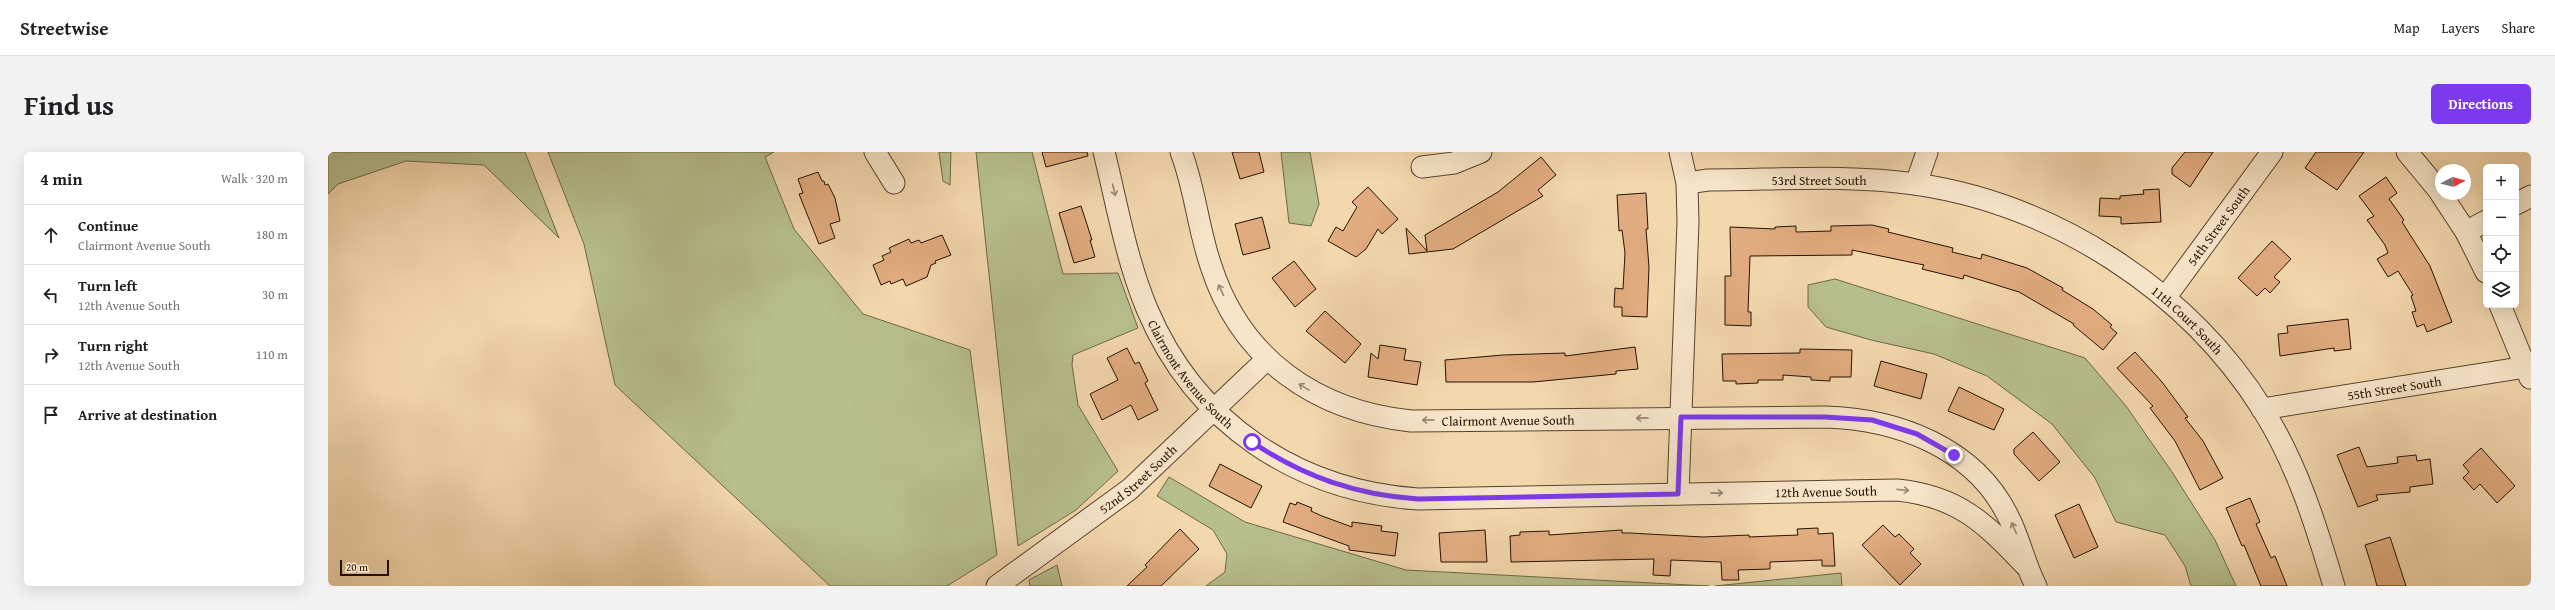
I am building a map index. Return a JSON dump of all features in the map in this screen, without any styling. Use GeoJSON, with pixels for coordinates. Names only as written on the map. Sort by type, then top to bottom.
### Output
{"type":"FeatureCollection","features":[{"type":"Feature","properties":{"kind":"street"},"geometry":{"type":"LineString","coordinates":[[875,152],[894,183]]}},
{"type":"Feature","properties":{"kind":"street","name":"Clairmont Avenue South"},"geometry":{"type":"LineString","coordinates":[[1104,152],[1130,259],[1147,310],[1159,334],[1184,374],[1214,410],[1232,427],[1273,456],[1318,478],[1367,493],[1418,499],[1678,494]]}},
{"type":"Feature","properties":{"kind":"street","name":"Clairmont Avenue South"},"geometry":{"type":"LineString","coordinates":[[1180,152],[1205,247],[1219,287],[1239,324],[1267,359],[1285,374],[1324,398],[1345,407],[1389,418],[1411,420],[1681,417]]}},
{"type":"Feature","properties":{"kind":"street"},"geometry":{"type":"LineString","coordinates":[[1422,167],[1454,163],[1481,152]]}},
{"type":"Feature","properties":{"kind":"street"},"geometry":{"type":"LineString","coordinates":[[1678,494],[1688,222],[1687,184],[1680,152]]}},
{"type":"Feature","properties":{"kind":"street"},"geometry":{"type":"LineString","coordinates":[[1916,184],[1927,152]]}},
{"type":"Feature","properties":{"kind":"street","name":"54th Street South"},"geometry":{"type":"LineString","coordinates":[[2165,298],[2272,152]]}},
{"type":"Feature","properties":{"kind":"street"},"geometry":{"type":"LineString","coordinates":[[2407,152],[2435,187]]}},
{"type":"Feature","properties":{"kind":"street","name":"53rd Street South"},"geometry":{"type":"LineString","coordinates":[[1687,184],[1708,180],[1869,180],[1916,184]]}},
{"type":"Feature","properties":{"kind":"street","name":"11th Court South"},"geometry":{"type":"LineString","coordinates":[[1916,184],[1988,201],[2057,228],[2109,257],[2165,298],[2218,352],[2262,409],[2282,445],[2306,498],[2334,586]]}},
{"type":"Feature","properties":{"kind":"street"},"geometry":{"type":"LineString","coordinates":[[2519,202],[2531,196]]}},
{"type":"Feature","properties":{"kind":"street"},"geometry":{"type":"LineString","coordinates":[[2445,200],[2466,232],[2483,266]]}},
{"type":"Feature","properties":{"kind":"street"},"geometry":{"type":"LineString","coordinates":[[2466,232],[2483,223]]}},
{"type":"Feature","properties":{"kind":"street"},"geometry":{"type":"LineString","coordinates":[[2501,308],[2528,373]]}},
{"type":"Feature","properties":{"kind":"street","name":"52nd Street South"},"geometry":{"type":"LineString","coordinates":[[997,586],[1130,489],[1267,359]]}},
{"type":"Feature","properties":{"kind":"street","name":"55th Street South"},"geometry":{"type":"LineString","coordinates":[[2262,409],[2528,373]]}},
{"type":"Feature","properties":{"kind":"street","name":"12th Avenue South"},"geometry":{"type":"LineString","coordinates":[[1681,417],[1848,417],[1895,426],[1917,434],[1954,455],[1992,490],[2015,531],[2025,565],[2036,586]]}},
{"type":"Feature","properties":{"kind":"street","name":"12th Avenue South"},"geometry":{"type":"LineString","coordinates":[[1678,494],[1898,490],[1916,492],[1934,496],[1966,511],[1993,532],[2025,565]]}},
{"type":"Feature","properties":{"kind":"green space"},"geometry":{"type":"Polygon","coordinates":[[[328,152],[525,152],[559,238],[484,165],[406,161],[338,184],[328,194],[328,152]]]}},
{"type":"Feature","properties":{"kind":"green space"},"geometry":{"type":"Polygon","coordinates":[[[548,152],[774,152],[765,157],[794,229],[863,314],[970,350],[997,555],[947,586],[830,586],[615,385],[584,244],[548,152]]]}},
{"type":"Feature","properties":{"kind":"green space"},"geometry":{"type":"Polygon","coordinates":[[[939,152],[951,152],[950,185],[943,181],[939,152]]]}},
{"type":"Feature","properties":{"kind":"green space"},"geometry":{"type":"Polygon","coordinates":[[[976,152],[1032,152],[1063,274],[1118,273],[1138,328],[1073,355],[1072,365],[1078,405],[1118,471],[1076,510],[1018,546],[976,152]]]}},
{"type":"Feature","properties":{"kind":"green space"},"geometry":{"type":"Polygon","coordinates":[[[1281,152],[1310,152],[1319,204],[1311,226],[1289,223],[1281,152]]]}},
{"type":"Feature","properties":{"kind":"green space"},"geometry":{"type":"Polygon","coordinates":[[[1835,279],[2085,358],[2126,406],[2172,472],[2215,540],[2236,586],[2191,586],[2185,566],[2165,535],[2116,522],[2095,478],[2052,424],[1987,376],[1934,354],[1871,340],[1826,327],[1808,307],[1808,285],[1835,279]]]}},
{"type":"Feature","properties":{"kind":"green space"},"geometry":{"type":"Polygon","coordinates":[[[1169,477],[1245,522],[1406,570],[1709,586],[1206,586],[1225,572],[1227,554],[1213,530],[1157,496],[1169,477]]]}},
{"type":"Feature","properties":{"kind":"green space"},"geometry":{"type":"Polygon","coordinates":[[[1057,565],[1062,586],[1030,586],[1029,580],[1057,565]]]}},
{"type":"Feature","properties":{"kind":"green space"},"geometry":{"type":"Polygon","coordinates":[[[1841,573],[1842,586],[1715,586],[1841,573]]]}},
{"type":"Feature","properties":{"kind":"building"},"geometry":{"type":"Polygon","coordinates":[[[1042,152],[1087,152],[1088,156],[1046,167],[1042,152]]]}},
{"type":"Feature","properties":{"kind":"building"},"geometry":{"type":"Polygon","coordinates":[[[1232,152],[1259,152],[1264,172],[1240,179],[1232,152]]]}},
{"type":"Feature","properties":{"kind":"building"},"geometry":{"type":"Polygon","coordinates":[[[2185,152],[2213,152],[2190,187],[2172,174],[2172,168],[2185,152]]]}},
{"type":"Feature","properties":{"kind":"building"},"geometry":{"type":"Polygon","coordinates":[[[2316,152],[2364,152],[2337,190],[2305,168],[2316,152]]]}},
{"type":"Feature","properties":{"kind":"building"},"geometry":{"type":"Polygon","coordinates":[[[1541,157],[1556,175],[1538,190],[1543,196],[1453,249],[1409,254],[1406,228],[1427,251],[1425,235],[1498,192],[1541,157]]]}},
{"type":"Feature","properties":{"kind":"building"},"geometry":{"type":"Polygon","coordinates":[[[818,172],[825,185],[828,184],[835,198],[840,221],[830,224],[835,238],[819,244],[799,194],[803,193],[798,179],[818,172]]]}},
{"type":"Feature","properties":{"kind":"building"},"geometry":{"type":"Polygon","coordinates":[[[2386,177],[2397,193],[2389,199],[2404,220],[2402,222],[2430,266],[2452,322],[2427,332],[2424,324],[2417,327],[2412,312],[2416,311],[2411,296],[2413,295],[2398,271],[2388,277],[2377,259],[2388,253],[2385,245],[2367,220],[2374,216],[2359,196],[2386,177]]]}},
{"type":"Feature","properties":{"kind":"building"},"geometry":{"type":"Polygon","coordinates":[[[1368,187],[1398,219],[1382,234],[1378,229],[1366,249],[1356,257],[1328,241],[1336,227],[1343,231],[1357,207],[1352,202],[1368,187]]]}},
{"type":"Feature","properties":{"kind":"building"},"geometry":{"type":"Polygon","coordinates":[[[2159,189],[2161,222],[2121,224],[2121,217],[2099,216],[2100,198],[2120,199],[2120,196],[2144,194],[2143,190],[2159,189]]]}},
{"type":"Feature","properties":{"kind":"building"},"geometry":{"type":"Polygon","coordinates":[[[1646,193],[1648,229],[1646,229],[1649,267],[1647,317],[1622,316],[1622,307],[1614,307],[1615,288],[1623,289],[1625,253],[1622,230],[1619,231],[1617,195],[1646,193]]]}},
{"type":"Feature","properties":{"kind":"building"},"geometry":{"type":"Polygon","coordinates":[[[1081,206],[1092,240],[1090,240],[1095,257],[1074,263],[1059,213],[1081,206]]]}},
{"type":"Feature","properties":{"kind":"building"},"geometry":{"type":"Polygon","coordinates":[[[1262,217],[1270,248],[1243,255],[1235,224],[1262,217]]]}},
{"type":"Feature","properties":{"kind":"building"},"geometry":{"type":"Polygon","coordinates":[[[1872,225],[1889,229],[1888,232],[1953,248],[1952,252],[1981,259],[1982,254],[2027,268],[2063,288],[2062,290],[2093,309],[2112,325],[2110,327],[2117,333],[2103,350],[2073,325],[2074,324],[2019,292],[1964,275],[1963,279],[1922,269],[1924,265],[1852,250],[1852,255],[1750,256],[1748,312],[1751,312],[1751,326],[1725,325],[1725,276],[1731,276],[1730,227],[1775,229],[1775,227],[1796,226],[1796,232],[1831,231],[1831,226],[1872,225]]]}},
{"type":"Feature","properties":{"kind":"building"},"geometry":{"type":"Polygon","coordinates":[[[942,235],[951,255],[935,261],[936,263],[931,265],[927,277],[906,286],[903,279],[891,284],[890,281],[881,285],[873,265],[884,260],[882,256],[891,252],[889,248],[909,239],[911,243],[919,240],[921,243],[942,235]]]}},
{"type":"Feature","properties":{"kind":"building"},"geometry":{"type":"Polygon","coordinates":[[[2272,241],[2291,259],[2274,277],[2280,282],[2270,293],[2265,288],[2257,296],[2238,278],[2272,241]]]}},
{"type":"Feature","properties":{"kind":"building"},"geometry":{"type":"Polygon","coordinates":[[[1294,261],[1316,289],[1295,307],[1272,278],[1294,261]]]}},
{"type":"Feature","properties":{"kind":"building"},"geometry":{"type":"Polygon","coordinates":[[[1325,311],[1361,344],[1345,363],[1306,331],[1325,311]]]}},
{"type":"Feature","properties":{"kind":"building"},"geometry":{"type":"Polygon","coordinates":[[[2348,319],[2351,349],[2334,351],[2334,348],[2280,356],[2278,334],[2288,333],[2287,326],[2348,319]]]}},
{"type":"Feature","properties":{"kind":"building"},"geometry":{"type":"Polygon","coordinates":[[[1380,345],[1406,349],[1404,360],[1421,362],[1417,385],[1368,377],[1371,353],[1378,359],[1380,345]]]}},
{"type":"Feature","properties":{"kind":"building"},"geometry":{"type":"Polygon","coordinates":[[[1635,347],[1638,369],[1616,371],[1616,374],[1533,382],[1446,382],[1445,360],[1503,355],[1565,353],[1565,356],[1635,347]]]}},
{"type":"Feature","properties":{"kind":"building"},"geometry":{"type":"Polygon","coordinates":[[[1127,348],[1135,364],[1139,362],[1148,381],[1145,383],[1158,410],[1138,420],[1131,405],[1102,420],[1090,394],[1118,380],[1107,358],[1127,348]]]}},
{"type":"Feature","properties":{"kind":"building"},"geometry":{"type":"Polygon","coordinates":[[[1800,349],[1852,350],[1851,377],[1830,377],[1830,381],[1811,380],[1811,377],[1783,375],[1783,380],[1758,380],[1758,383],[1736,384],[1736,381],[1723,381],[1722,354],[1800,353],[1800,349]]]}},
{"type":"Feature","properties":{"kind":"building"},"geometry":{"type":"Polygon","coordinates":[[[2135,352],[2162,382],[2188,417],[2185,418],[2203,441],[2223,478],[2200,490],[2175,441],[2150,408],[2153,406],[2117,368],[2135,352]]]}},
{"type":"Feature","properties":{"kind":"building"},"geometry":{"type":"Polygon","coordinates":[[[1881,361],[1927,374],[1921,399],[1874,386],[1881,361]]]}},
{"type":"Feature","properties":{"kind":"building"},"geometry":{"type":"Polygon","coordinates":[[[1959,387],[2004,409],[1994,430],[1948,411],[1959,387]]]}},
{"type":"Feature","properties":{"kind":"building"},"geometry":{"type":"Polygon","coordinates":[[[2033,432],[2060,462],[2039,481],[2014,454],[2014,449],[2033,432]]]}},
{"type":"Feature","properties":{"kind":"building"},"geometry":{"type":"Polygon","coordinates":[[[2359,447],[2367,467],[2398,463],[2397,457],[2416,455],[2417,461],[2430,459],[2433,484],[2410,487],[2410,492],[2376,495],[2378,500],[2358,507],[2337,455],[2359,447]]]}},
{"type":"Feature","properties":{"kind":"building"},"geometry":{"type":"Polygon","coordinates":[[[2481,448],[2515,486],[2497,503],[2480,484],[2474,490],[2463,478],[2469,472],[2463,465],[2481,448]]]}},
{"type":"Feature","properties":{"kind":"building"},"geometry":{"type":"Polygon","coordinates":[[[1220,464],[1262,486],[1251,508],[1209,486],[1220,464]]]}},
{"type":"Feature","properties":{"kind":"building"},"geometry":{"type":"Polygon","coordinates":[[[2250,498],[2260,522],[2256,524],[2271,558],[2275,556],[2287,586],[2261,586],[2244,545],[2242,546],[2226,508],[2250,498]]]}},
{"type":"Feature","properties":{"kind":"building"},"geometry":{"type":"Polygon","coordinates":[[[1297,502],[1312,508],[1311,511],[1322,516],[1352,527],[1352,522],[1382,526],[1381,531],[1398,533],[1395,556],[1349,550],[1349,546],[1283,522],[1290,503],[1296,505],[1297,502]]]}},
{"type":"Feature","properties":{"kind":"building"},"geometry":{"type":"Polygon","coordinates":[[[2079,504],[2098,547],[2074,558],[2055,515],[2079,504]]]}},
{"type":"Feature","properties":{"kind":"building"},"geometry":{"type":"Polygon","coordinates":[[[1883,525],[1895,537],[1899,534],[1914,549],[1910,553],[1921,564],[1900,585],[1862,545],[1883,525]]]}},
{"type":"Feature","properties":{"kind":"building"},"geometry":{"type":"Polygon","coordinates":[[[1818,528],[1818,534],[1833,533],[1835,566],[1822,566],[1822,560],[1770,562],[1770,569],[1738,570],[1739,580],[1722,580],[1721,562],[1671,560],[1670,576],[1653,575],[1654,559],[1511,562],[1510,536],[1520,535],[1520,532],[1549,531],[1549,535],[1622,530],[1622,533],[1703,537],[1749,535],[1749,537],[1798,535],[1797,529],[1818,528]]]}},
{"type":"Feature","properties":{"kind":"building"},"geometry":{"type":"Polygon","coordinates":[[[1180,529],[1199,549],[1161,586],[1127,586],[1147,567],[1145,565],[1180,529]]]}},
{"type":"Feature","properties":{"kind":"building"},"geometry":{"type":"Polygon","coordinates":[[[1485,530],[1487,562],[1441,562],[1439,533],[1485,530]]]}},
{"type":"Feature","properties":{"kind":"building"},"geometry":{"type":"Polygon","coordinates":[[[2390,537],[2406,586],[2377,586],[2365,545],[2390,537]]]}},
{"type":"Feature","properties":{"kind":"route"},"geometry":{"type":"LineString","coordinates":[[1252,442],[1295,468],[1342,487],[1393,498],[1418,499],[1678,494],[1681,417],[1848,417],[1872,420],[1917,434],[1954,455]]}}]}
